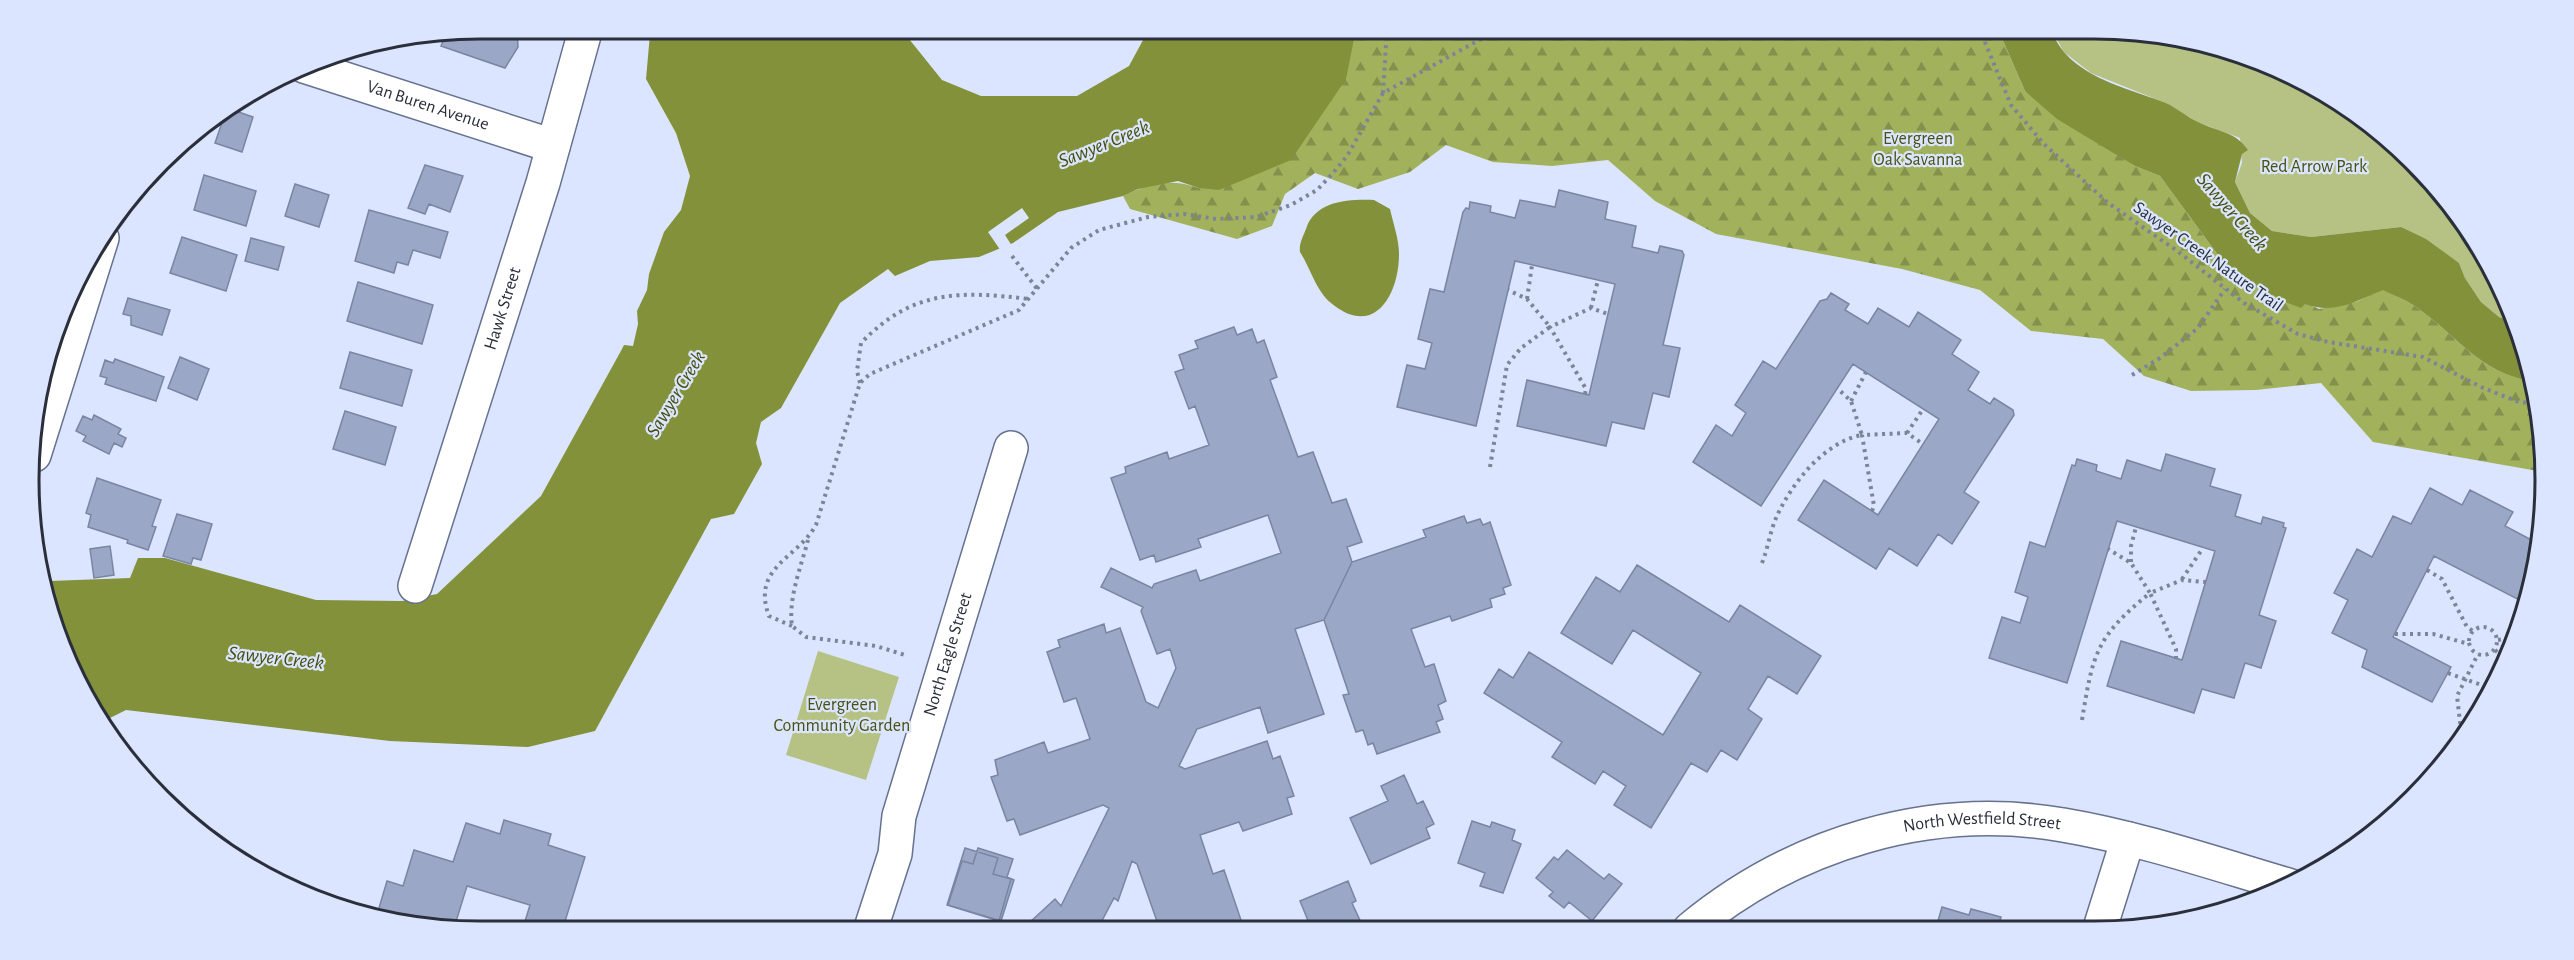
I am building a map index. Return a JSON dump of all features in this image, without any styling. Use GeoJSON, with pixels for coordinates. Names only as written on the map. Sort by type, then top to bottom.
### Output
{"type":"FeatureCollection","features":[{"type":"Feature","properties":{"kind":"street","name":"Hawk Street"},"geometry":{"type":"LineString","coordinates":[[415,586],[554,146],[583,39]]}},
{"type":"Feature","properties":{"kind":"street","name":"Van Buren Avenue"},"geometry":{"type":"LineString","coordinates":[[318,70],[554,146]]}},
{"type":"Feature","properties":{"kind":"street"},"geometry":{"type":"LineString","coordinates":[[42,428],[92,270]]}},
{"type":"Feature","properties":{"kind":"street","name":"North Eagle Street"},"geometry":{"type":"LineString","coordinates":[[873,921],[895,854],[899,816],[1011,448]]}},
{"type":"Feature","properties":{"kind":"street","name":"North Westfield Street"},"geometry":{"type":"LineString","coordinates":[[1701,921],[1731,898],[1792,862],[1866,835],[1944,820],[2024,820],[2063,825],[2128,839],[2276,882]]}},
{"type":"Feature","properties":{"kind":"street"},"geometry":{"type":"LineString","coordinates":[[2102,921],[2128,839]]}},
{"type":"Feature","properties":{"kind":"path"},"geometry":{"type":"LineString","coordinates":[[860,383],[885,366],[1006,318],[1030,299],[1071,248],[1099,230],[1148,217],[1184,214],[1216,219],[1256,217],[1291,205],[1317,190],[1347,156],[1383,93],[1386,39]]}},
{"type":"Feature","properties":{"kind":"path"},"geometry":{"type":"LineString","coordinates":[[1383,93],[1481,39]]}},
{"type":"Feature","properties":{"kind":"path","name":"Sawyer Creek Nature Trail"},"geometry":{"type":"LineString","coordinates":[[1984,39],[2011,105],[2044,144],[2108,203],[2176,250],[2225,289],[2298,334],[2328,342],[2423,357],[2481,387],[2516,401],[2528,403]]}},
{"type":"Feature","properties":{"kind":"path"},"geometry":{"type":"LineString","coordinates":[[1012,256],[1038,290]]}},
{"type":"Feature","properties":{"kind":"path"},"geometry":{"type":"LineString","coordinates":[[1527,298],[1532,265]]}},
{"type":"Feature","properties":{"kind":"path"},"geometry":{"type":"LineString","coordinates":[[1590,308],[1598,280]]}},
{"type":"Feature","properties":{"kind":"path"},"geometry":{"type":"LineString","coordinates":[[2132,375],[2160,358],[2198,328],[2225,289]]}},
{"type":"Feature","properties":{"kind":"path"},"geometry":{"type":"LineString","coordinates":[[1508,290],[1527,298],[1550,327],[1586,389],[1585,394]]}},
{"type":"Feature","properties":{"kind":"path"},"geometry":{"type":"LineString","coordinates":[[792,626],[792,605],[808,539],[828,491],[840,441],[860,383],[857,371],[861,344],[894,317],[915,305],[939,296],[970,293],[1030,299]]}},
{"type":"Feature","properties":{"kind":"path"},"geometry":{"type":"LineString","coordinates":[[1490,467],[1507,365],[1521,348],[1550,327],[1590,308],[1608,314]]}},
{"type":"Feature","properties":{"kind":"path"},"geometry":{"type":"LineString","coordinates":[[1851,401],[1866,372]]}},
{"type":"Feature","properties":{"kind":"path"},"geometry":{"type":"LineString","coordinates":[[1837,388],[1851,401],[1862,435],[1874,506],[1872,511]]}},
{"type":"Feature","properties":{"kind":"path"},"geometry":{"type":"LineString","coordinates":[[1907,433],[1923,409]]}},
{"type":"Feature","properties":{"kind":"path"},"geometry":{"type":"LineString","coordinates":[[1762,563],[1775,520],[1802,477],[1830,450],[1862,435],[1907,433],[1923,444]]}},
{"type":"Feature","properties":{"kind":"path"},"geometry":{"type":"LineString","coordinates":[[2131,563],[2131,546],[2136,527]]}},
{"type":"Feature","properties":{"kind":"path"},"geometry":{"type":"LineString","coordinates":[[808,539],[786,556],[766,580],[764,603],[769,616],[792,626],[806,637],[876,646],[908,656]]}},
{"type":"Feature","properties":{"kind":"path"},"geometry":{"type":"LineString","coordinates":[[2182,580],[2203,548]]}},
{"type":"Feature","properties":{"kind":"path"},"geometry":{"type":"LineString","coordinates":[[2108,549],[2131,563],[2150,593],[2176,650],[2176,659]]}},
{"type":"Feature","properties":{"kind":"path"},"geometry":{"type":"LineString","coordinates":[[2427,570],[2442,579],[2467,627],[2473,631]]}},
{"type":"Feature","properties":{"kind":"path"},"geometry":{"type":"LineString","coordinates":[[2082,720],[2092,667],[2103,639],[2119,620],[2150,593],[2182,580],[2206,582]]}},
{"type":"Feature","properties":{"kind":"path"},"geometry":{"type":"LineString","coordinates":[[2395,634],[2433,634],[2469,644],[2478,654],[2486,655],[2495,650],[2498,640],[2494,632],[2487,627],[2478,627],[2473,631],[2469,644]]}},
{"type":"Feature","properties":{"kind":"path"},"geometry":{"type":"LineString","coordinates":[[2498,640],[2505,639]]}},
{"type":"Feature","properties":{"kind":"path"},"geometry":{"type":"LineString","coordinates":[[2495,650],[2499,654]]}},
{"type":"Feature","properties":{"kind":"path"},"geometry":{"type":"LineString","coordinates":[[2460,726],[2457,696],[2478,654]]}},
{"type":"Feature","properties":{"kind":"path"},"geometry":{"type":"LineString","coordinates":[[2448,673],[2484,686]]}},
{"type":"Feature","properties":{"kind":"green space","name":"Evergreen Oak Savanna"},"geometry":{"type":"Polygon","coordinates":[[[1353,39],[2002,39],[2025,91],[2135,166],[2160,176],[2226,266],[2319,309],[2358,301],[2383,289],[2416,307],[2483,362],[2523,379],[2531,422],[2535,471],[2373,442],[2321,383],[2256,390],[2191,391],[2144,376],[2103,339],[2031,331],[1980,290],[1902,269],[1716,234],[1655,201],[1608,160],[1552,166],[1493,162],[1446,145],[1410,172],[1358,189],[1315,173],[1285,194],[1272,226],[1237,239],[1130,209],[1123,196],[1151,185],[1179,183],[1199,188],[1353,39]]]}},
{"type":"Feature","properties":{"kind":"green space","name":"Red Arrow Park"},"geometry":{"type":"Polygon","coordinates":[[[2057,39],[2123,40],[2180,47],[2236,62],[2263,73],[2289,84],[2339,113],[2385,148],[2426,189],[2461,235],[2490,285],[2504,319],[2481,302],[2465,278],[2459,263],[2401,227],[2311,237],[2272,231],[2250,213],[2235,182],[2242,163],[2240,138],[2197,122],[2168,104],[2091,73],[2064,52],[2057,39]]]}},
{"type":"Feature","properties":{"kind":"green space","name":"Evergreen Community Garden"},"geometry":{"type":"Polygon","coordinates":[[[818,651],[899,677],[866,780],[786,755],[818,651]]]}},
{"type":"Feature","properties":{"kind":"water","name":"Sawyer Creek"},"geometry":{"type":"Polygon","coordinates":[[[650,39],[909,39],[942,80],[981,96],[1077,96],[1129,66],[1144,39],[1354,39],[1346,79],[1291,160],[1219,190],[1199,188],[1178,181],[1138,189],[1123,196],[1058,212],[1013,243],[979,257],[930,261],[895,276],[888,269],[840,303],[781,408],[761,422],[756,443],[762,464],[734,514],[711,519],[595,731],[528,747],[390,741],[126,710],[109,718],[84,675],[62,622],[51,581],[130,578],[138,558],[165,558],[316,600],[402,601],[437,594],[541,496],[624,345],[633,346],[638,324],[637,311],[647,290],[649,274],[664,232],[681,210],[690,176],[676,133],[646,79],[650,39]]]}},
{"type":"Feature","properties":{"kind":"water","name":"Sawyer Creek"},"geometry":{"type":"Polygon","coordinates":[[[2002,39],[2056,39],[2070,58],[2099,78],[2166,103],[2194,120],[2238,139],[2248,150],[2242,154],[2235,182],[2250,213],[2272,231],[2311,237],[2401,227],[2426,239],[2459,263],[2465,278],[2481,302],[2504,319],[2523,379],[2483,362],[2416,307],[2383,290],[2345,305],[2326,308],[2305,304],[2301,308],[2283,301],[2226,266],[2160,176],[2135,166],[2057,119],[2025,91],[2002,39]]]}},
{"type":"Feature","properties":{"kind":"water"},"geometry":{"type":"Polygon","coordinates":[[[1374,200],[1390,209],[1398,243],[1398,269],[1389,297],[1381,307],[1371,314],[1360,316],[1346,313],[1326,298],[1317,286],[1300,252],[1300,246],[1310,220],[1325,207],[1343,201],[1374,200]]]}},
{"type":"Feature","properties":{"kind":"pier"},"geometry":{"type":"Polygon","coordinates":[[[1022,208],[1029,218],[1005,235],[1012,246],[1001,251],[988,232],[1022,208]]]}},
{"type":"Feature","properties":{"kind":"building"},"geometry":{"type":"Polygon","coordinates":[[[518,39],[518,47],[505,68],[441,46],[443,41],[451,40],[518,39]]]}},
{"type":"Feature","properties":{"kind":"building"},"geometry":{"type":"Polygon","coordinates":[[[237,112],[253,117],[242,152],[215,143],[222,123],[235,113],[237,112]]]}},
{"type":"Feature","properties":{"kind":"building"},"geometry":{"type":"Polygon","coordinates":[[[425,165],[463,176],[450,212],[429,204],[425,214],[408,208],[425,165]]]}},
{"type":"Feature","properties":{"kind":"building"},"geometry":{"type":"Polygon","coordinates":[[[204,175],[256,191],[246,226],[194,210],[204,175]]]}},
{"type":"Feature","properties":{"kind":"building"},"geometry":{"type":"Polygon","coordinates":[[[295,184],[329,195],[319,227],[285,216],[295,184]]]}},
{"type":"Feature","properties":{"kind":"building"},"geometry":{"type":"Polygon","coordinates":[[[1559,190],[1608,202],[1605,219],[1636,226],[1632,247],[1658,253],[1660,246],[1682,251],[1684,255],[1663,345],[1680,348],[1669,397],[1653,393],[1644,429],[1612,422],[1606,446],[1517,426],[1527,380],[1589,395],[1615,284],[1515,261],[1476,426],[1397,407],[1407,365],[1425,369],[1432,343],[1418,339],[1430,289],[1444,292],[1463,212],[1466,208],[1469,209],[1470,202],[1491,206],[1490,212],[1515,218],[1520,200],[1555,207],[1559,190]]]}},
{"type":"Feature","properties":{"kind":"building"},"geometry":{"type":"Polygon","coordinates":[[[369,210],[448,232],[440,258],[413,250],[408,265],[397,262],[394,273],[355,261],[369,210]]]}},
{"type":"Feature","properties":{"kind":"building"},"geometry":{"type":"Polygon","coordinates":[[[182,237],[237,255],[226,291],[170,273],[182,237]]]}},
{"type":"Feature","properties":{"kind":"building"},"geometry":{"type":"Polygon","coordinates":[[[251,238],[284,247],[278,270],[245,261],[251,238]]]}},
{"type":"Feature","properties":{"kind":"building"},"geometry":{"type":"Polygon","coordinates":[[[358,282],[433,305],[422,344],[347,321],[358,282]]]}},
{"type":"Feature","properties":{"kind":"building"},"geometry":{"type":"Polygon","coordinates":[[[1831,293],[1849,304],[1845,310],[1868,324],[1878,308],[1909,327],[1918,312],[1961,340],[1952,354],[1979,372],[1968,390],[1990,404],[1994,398],[2013,410],[2014,415],[1964,492],[1979,502],[1952,544],[1938,534],[1917,566],[1889,548],[1876,569],[1798,520],[1824,480],[1878,515],[1939,419],[1853,364],[1761,506],[1693,462],[1716,425],[1732,436],[1746,413],[1735,405],[1763,361],[1776,369],[1820,301],[1827,299],[1831,293]]]}},
{"type":"Feature","properties":{"kind":"building"},"geometry":{"type":"Polygon","coordinates":[[[128,298],[170,310],[162,335],[131,325],[131,316],[123,314],[128,298]]]}},
{"type":"Feature","properties":{"kind":"building"},"geometry":{"type":"Polygon","coordinates":[[[1234,327],[1237,335],[1252,329],[1257,343],[1264,340],[1277,377],[1270,380],[1298,457],[1313,452],[1332,503],[1346,499],[1362,542],[1347,547],[1352,562],[1324,620],[1295,629],[1324,714],[1268,733],[1260,707],[1197,729],[1179,766],[1185,769],[1267,741],[1273,759],[1280,756],[1294,796],[1287,798],[1292,814],[1243,831],[1239,822],[1200,835],[1213,874],[1224,870],[1241,921],[1157,921],[1137,864],[1132,861],[1118,901],[1114,898],[1102,921],[1031,921],[1055,899],[1061,906],[1109,808],[1103,805],[1020,835],[1014,819],[1007,821],[991,777],[998,775],[995,760],[1044,742],[1048,753],[1090,739],[1076,698],[1064,702],[1047,652],[1060,647],[1058,640],[1104,624],[1106,633],[1120,628],[1146,702],[1158,708],[1176,668],[1170,649],[1157,654],[1141,611],[1143,607],[1101,587],[1111,568],[1152,588],[1154,584],[1196,570],[1200,581],[1281,553],[1268,515],[1198,539],[1201,547],[1156,562],[1154,555],[1140,560],[1111,478],[1126,473],[1125,467],[1167,452],[1169,459],[1209,445],[1195,406],[1189,409],[1175,372],[1184,369],[1179,355],[1198,348],[1195,341],[1234,327]]]}},
{"type":"Feature","properties":{"kind":"building"},"geometry":{"type":"Polygon","coordinates":[[[350,352],[412,370],[402,406],[340,388],[350,352]]]}},
{"type":"Feature","properties":{"kind":"building"},"geometry":{"type":"Polygon","coordinates":[[[180,357],[209,369],[197,400],[168,388],[180,357]]]}},
{"type":"Feature","properties":{"kind":"building"},"geometry":{"type":"Polygon","coordinates":[[[115,359],[164,377],[156,401],[105,384],[107,378],[100,376],[105,360],[113,363],[115,359]]]}},
{"type":"Feature","properties":{"kind":"building"},"geometry":{"type":"Polygon","coordinates":[[[345,411],[396,427],[385,465],[333,449],[345,411]]]}},
{"type":"Feature","properties":{"kind":"building"},"geometry":{"type":"Polygon","coordinates":[[[94,415],[121,429],[118,434],[126,438],[122,447],[114,443],[109,454],[83,441],[86,436],[76,431],[83,416],[92,420],[94,415]]]}},
{"type":"Feature","properties":{"kind":"building"},"geometry":{"type":"Polygon","coordinates":[[[2166,454],[2215,469],[2210,486],[2241,495],[2235,516],[2261,524],[2263,517],[2284,523],[2283,527],[2286,528],[2259,615],[2276,621],[2261,668],[2245,663],[2234,698],[2202,689],[2194,713],[2107,686],[2121,641],[2182,660],[2215,551],[2117,521],[2067,683],[1989,658],[2002,617],[2020,623],[2028,597],[2015,592],[2030,542],[2045,547],[2072,465],[2075,466],[2077,459],[2097,465],[2096,471],[2121,479],[2127,460],[2161,471],[2166,454]]]}},
{"type":"Feature","properties":{"kind":"building"},"geometry":{"type":"Polygon","coordinates":[[[97,478],[161,500],[152,526],[156,527],[148,550],[127,543],[128,540],[88,527],[91,515],[86,513],[97,478]]]}},
{"type":"Feature","properties":{"kind":"building"},"geometry":{"type":"Polygon","coordinates":[[[2430,488],[2462,505],[2470,490],[2513,512],[2505,526],[2531,540],[2518,600],[2434,556],[2393,637],[2451,667],[2432,702],[2362,667],[2367,650],[2332,633],[2348,600],[2334,593],[2357,549],[2372,557],[2393,516],[2411,524],[2430,488]]]}},
{"type":"Feature","properties":{"kind":"building"},"geometry":{"type":"Polygon","coordinates":[[[177,514],[212,524],[201,560],[193,558],[191,564],[163,556],[177,514]]]}},
{"type":"Feature","properties":{"kind":"building"},"geometry":{"type":"Polygon","coordinates":[[[1464,516],[1467,523],[1480,519],[1483,525],[1490,522],[1511,585],[1503,588],[1505,594],[1490,599],[1492,607],[1452,621],[1450,616],[1411,629],[1425,667],[1434,664],[1446,701],[1438,705],[1443,719],[1436,722],[1440,732],[1377,754],[1373,743],[1368,745],[1363,730],[1356,732],[1343,695],[1349,694],[1324,620],[1352,562],[1426,537],[1423,530],[1464,516]]]}},
{"type":"Feature","properties":{"kind":"building"},"geometry":{"type":"Polygon","coordinates":[[[110,546],[114,575],[94,578],[90,549],[110,546]]]}},
{"type":"Feature","properties":{"kind":"building"},"geometry":{"type":"Polygon","coordinates":[[[1637,565],[1729,622],[1740,605],[1821,656],[1797,694],[1768,676],[1748,709],[1762,719],[1737,760],[1721,750],[1707,772],[1691,763],[1651,828],[1614,805],[1626,786],[1603,771],[1595,784],[1552,757],[1562,742],[1484,693],[1499,669],[1513,678],[1529,652],[1663,735],[1701,673],[1633,630],[1612,664],[1561,633],[1596,577],[1620,592],[1637,565]]]}},
{"type":"Feature","properties":{"kind":"building"},"geometry":{"type":"Polygon","coordinates":[[[1404,775],[1417,804],[1423,801],[1434,824],[1426,828],[1430,838],[1371,864],[1350,818],[1388,801],[1381,786],[1404,775]]]}},
{"type":"Feature","properties":{"kind":"building"},"geometry":{"type":"Polygon","coordinates":[[[504,820],[551,834],[548,845],[585,857],[565,921],[525,921],[530,905],[467,886],[456,920],[379,909],[387,881],[403,886],[414,850],[453,862],[466,823],[500,834],[504,820]]]}},
{"type":"Feature","properties":{"kind":"building"},"geometry":{"type":"Polygon","coordinates":[[[1472,821],[1490,827],[1492,822],[1515,830],[1512,840],[1521,844],[1503,893],[1480,886],[1485,873],[1458,863],[1472,821]]]}},
{"type":"Feature","properties":{"kind":"building"},"geometry":{"type":"Polygon","coordinates":[[[965,848],[998,858],[993,874],[1011,879],[999,921],[947,905],[965,848]]]}},
{"type":"Feature","properties":{"kind":"building"},"geometry":{"type":"Polygon","coordinates":[[[978,848],[1013,859],[1007,877],[1014,880],[1001,921],[948,905],[962,861],[973,864],[978,848]]]}},
{"type":"Feature","properties":{"kind":"building"},"geometry":{"type":"Polygon","coordinates":[[[1567,850],[1604,879],[1609,874],[1622,884],[1592,921],[1569,902],[1564,908],[1549,896],[1553,892],[1536,878],[1554,857],[1558,860],[1567,850]]]}},
{"type":"Feature","properties":{"kind":"building"},"geometry":{"type":"Polygon","coordinates":[[[1348,881],[1356,901],[1352,903],[1360,921],[1308,921],[1300,901],[1348,881]]]}},
{"type":"Feature","properties":{"kind":"building"},"geometry":{"type":"Polygon","coordinates":[[[1942,907],[1969,915],[1971,909],[2001,917],[2000,921],[1938,921],[1942,907]]]}}]}
